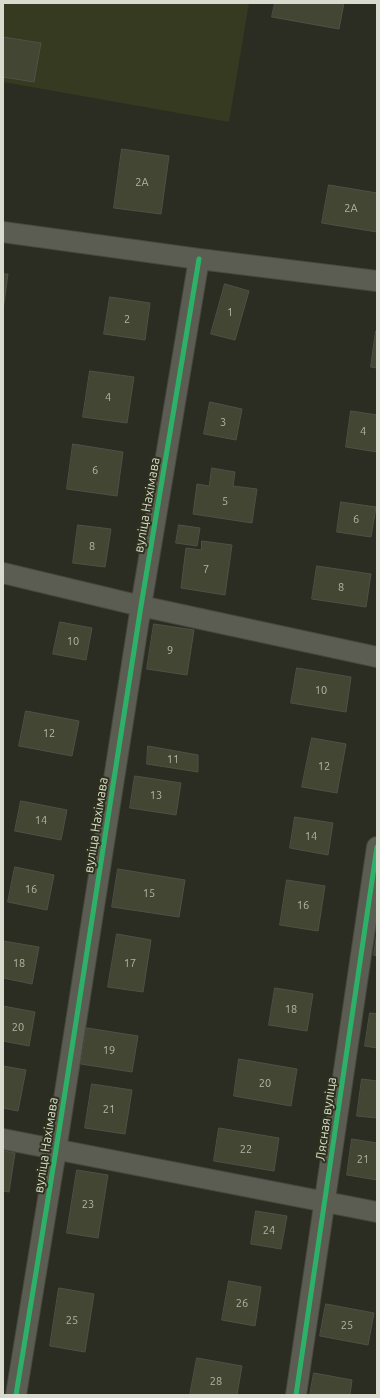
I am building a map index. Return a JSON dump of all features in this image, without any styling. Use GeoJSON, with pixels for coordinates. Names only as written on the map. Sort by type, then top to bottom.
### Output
{"type":"FeatureCollection","features":[{"type":"Feature","properties":{"kind":"street"},"geometry":{"type":"LineString","coordinates":[[3,232],[199,259],[377,281]]}},
{"type":"Feature","properties":{"kind":"street","name":"вуліца Нахімава"},"geometry":{"type":"LineString","coordinates":[[16,1395],[141,606],[199,259]]}},
{"type":"Feature","properties":{"kind":"street"},"geometry":{"type":"LineString","coordinates":[[3,573],[141,606],[377,657]]}},
{"type":"Feature","properties":{"kind":"street","name":"Лясная вуліца"},"geometry":{"type":"LineString","coordinates":[[296,1395],[377,846]]}},
{"type":"Feature","properties":{"kind":"street"},"geometry":{"type":"LineString","coordinates":[[3,1139],[377,1212]]}},
{"type":"Feature","properties":{"kind":"shaded area"},"geometry":{"type":"Polygon","coordinates":[[[3,3],[249,3],[229,122],[3,82],[3,3]]]}},
{"type":"Feature","properties":{"kind":"building"},"geometry":{"type":"Polygon","coordinates":[[[275,3],[344,3],[339,29],[272,17],[275,3]]]}},
{"type":"Feature","properties":{"kind":"building"},"geometry":{"type":"Polygon","coordinates":[[[3,37],[41,43],[34,82],[3,77],[3,37]]]}},
{"type":"Feature","properties":{"kind":"building"},"geometry":{"type":"Polygon","coordinates":[[[122,149],[169,156],[161,214],[114,208],[122,149]]]}},
{"type":"Feature","properties":{"kind":"building"},"geometry":{"type":"Polygon","coordinates":[[[329,185],[377,193],[377,232],[322,223],[329,185]]]}},
{"type":"Feature","properties":{"kind":"building"},"geometry":{"type":"Polygon","coordinates":[[[3,274],[8,274],[3,310],[3,274]]]}},
{"type":"Feature","properties":{"kind":"building"},"geometry":{"type":"Polygon","coordinates":[[[225,284],[249,291],[235,340],[211,334],[225,284]]]}},
{"type":"Feature","properties":{"kind":"building"},"geometry":{"type":"Polygon","coordinates":[[[110,297],[150,303],[145,340],[104,334],[110,297]]]}},
{"type":"Feature","properties":{"kind":"building"},"geometry":{"type":"Polygon","coordinates":[[[377,331],[377,368],[371,367],[377,331]]]}},
{"type":"Feature","properties":{"kind":"building"},"geometry":{"type":"Polygon","coordinates":[[[90,371],[134,377],[127,423],[83,417],[90,371]]]}},
{"type":"Feature","properties":{"kind":"building"},"geometry":{"type":"Polygon","coordinates":[[[210,402],[242,409],[236,440],[204,434],[210,402]]]}},
{"type":"Feature","properties":{"kind":"building"},"geometry":{"type":"Polygon","coordinates":[[[351,411],[377,415],[377,452],[346,447],[351,411]]]}},
{"type":"Feature","properties":{"kind":"building"},"geometry":{"type":"Polygon","coordinates":[[[73,444],[123,452],[117,496],[67,489],[73,444]]]}},
{"type":"Feature","properties":{"kind":"building"},"geometry":{"type":"Polygon","coordinates":[[[212,468],[235,472],[233,486],[257,489],[252,523],[193,514],[197,484],[209,486],[212,468]]]}},
{"type":"Feature","properties":{"kind":"building"},"geometry":{"type":"Polygon","coordinates":[[[341,502],[376,507],[371,537],[337,532],[341,502]]]}},
{"type":"Feature","properties":{"kind":"building"},"geometry":{"type":"Polygon","coordinates":[[[78,525],[111,529],[105,567],[73,563],[78,525]]]}},
{"type":"Feature","properties":{"kind":"building"},"geometry":{"type":"Polygon","coordinates":[[[179,525],[200,528],[197,546],[176,543],[179,525]]]}},
{"type":"Feature","properties":{"kind":"building"},"geometry":{"type":"Polygon","coordinates":[[[202,541],[232,545],[225,595],[181,588],[186,548],[201,550],[202,541]]]}},
{"type":"Feature","properties":{"kind":"building"},"geometry":{"type":"Polygon","coordinates":[[[317,566],[371,574],[366,607],[312,599],[317,566]]]}},
{"type":"Feature","properties":{"kind":"building"},"geometry":{"type":"Polygon","coordinates":[[[60,622],[92,628],[86,660],[53,654],[60,622]]]}},
{"type":"Feature","properties":{"kind":"building"},"geometry":{"type":"Polygon","coordinates":[[[154,624],[194,630],[187,675],[147,669],[154,624]]]}},
{"type":"Feature","properties":{"kind":"building"},"geometry":{"type":"Polygon","coordinates":[[[297,668],[351,677],[346,712],[291,703],[297,668]]]}},
{"type":"Feature","properties":{"kind":"building"},"geometry":{"type":"Polygon","coordinates":[[[26,711],[79,721],[72,756],[19,746],[26,711]]]}},
{"type":"Feature","properties":{"kind":"building"},"geometry":{"type":"Polygon","coordinates":[[[312,738],[346,744],[337,793],[302,787],[312,738]]]}},
{"type":"Feature","properties":{"kind":"building"},"geometry":{"type":"Polygon","coordinates":[[[148,746],[198,755],[198,772],[147,764],[148,746]]]}},
{"type":"Feature","properties":{"kind":"building"},"geometry":{"type":"Polygon","coordinates":[[[135,776],[181,783],[176,815],[130,808],[135,776]]]}},
{"type":"Feature","properties":{"kind":"building"},"geometry":{"type":"Polygon","coordinates":[[[21,801],[67,810],[61,840],[15,831],[21,801]]]}},
{"type":"Feature","properties":{"kind":"building"},"geometry":{"type":"Polygon","coordinates":[[[295,817],[333,823],[328,855],[290,848],[295,817]]]}},
{"type":"Feature","properties":{"kind":"building"},"geometry":{"type":"Polygon","coordinates":[[[15,867],[54,875],[47,910],[8,902],[15,867]]]}},
{"type":"Feature","properties":{"kind":"building"},"geometry":{"type":"Polygon","coordinates":[[[118,869],[185,880],[179,917],[112,907],[118,869]]]}},
{"type":"Feature","properties":{"kind":"building"},"geometry":{"type":"Polygon","coordinates":[[[287,880],[325,886],[318,931],[280,925],[287,880]]]}},
{"type":"Feature","properties":{"kind":"building"},"geometry":{"type":"Polygon","coordinates":[[[377,932],[377,956],[374,955],[377,932]]]}},
{"type":"Feature","properties":{"kind":"building"},"geometry":{"type":"Polygon","coordinates":[[[117,934],[151,940],[143,992],[108,987],[117,934]]]}},
{"type":"Feature","properties":{"kind":"building"},"geometry":{"type":"Polygon","coordinates":[[[3,941],[39,947],[32,984],[3,978],[3,941]]]}},
{"type":"Feature","properties":{"kind":"building"},"geometry":{"type":"Polygon","coordinates":[[[275,988],[313,994],[307,1031],[269,1025],[275,988]]]}},
{"type":"Feature","properties":{"kind":"building"},"geometry":{"type":"Polygon","coordinates":[[[3,1006],[35,1012],[29,1046],[3,1041],[3,1006]]]}},
{"type":"Feature","properties":{"kind":"building"},"geometry":{"type":"Polygon","coordinates":[[[370,1013],[377,1014],[377,1048],[365,1046],[370,1013]]]}},
{"type":"Feature","properties":{"kind":"building"},"geometry":{"type":"Polygon","coordinates":[[[87,1028],[138,1036],[132,1072],[81,1064],[87,1028]]]}},
{"type":"Feature","properties":{"kind":"building"},"geometry":{"type":"Polygon","coordinates":[[[239,1059],[297,1069],[291,1106],[234,1096],[239,1059]]]}},
{"type":"Feature","properties":{"kind":"building"},"geometry":{"type":"Polygon","coordinates":[[[3,1066],[26,1070],[18,1111],[3,1108],[3,1066]]]}},
{"type":"Feature","properties":{"kind":"building"},"geometry":{"type":"Polygon","coordinates":[[[362,1079],[377,1081],[377,1118],[357,1116],[362,1079]]]}},
{"type":"Feature","properties":{"kind":"building"},"geometry":{"type":"Polygon","coordinates":[[[92,1084],[132,1090],[125,1134],[85,1128],[92,1084]]]}},
{"type":"Feature","properties":{"kind":"building"},"geometry":{"type":"Polygon","coordinates":[[[219,1128],[279,1138],[274,1171],[214,1161],[219,1128]]]}},
{"type":"Feature","properties":{"kind":"building"},"geometry":{"type":"Polygon","coordinates":[[[352,1139],[377,1143],[377,1180],[347,1175],[352,1139]]]}},
{"type":"Feature","properties":{"kind":"building"},"geometry":{"type":"Polygon","coordinates":[[[3,1151],[15,1153],[9,1192],[3,1191],[3,1151]]]}},
{"type":"Feature","properties":{"kind":"building"},"geometry":{"type":"Polygon","coordinates":[[[77,1170],[108,1175],[98,1238],[67,1233],[77,1170]]]}},
{"type":"Feature","properties":{"kind":"building"},"geometry":{"type":"Polygon","coordinates":[[[256,1211],[287,1216],[281,1249],[251,1244],[256,1211]]]}},
{"type":"Feature","properties":{"kind":"building"},"geometry":{"type":"Polygon","coordinates":[[[229,1281],[261,1287],[255,1326],[222,1320],[229,1281]]]}},
{"type":"Feature","properties":{"kind":"building"},"geometry":{"type":"Polygon","coordinates":[[[59,1288],[94,1294],[85,1352],[50,1346],[59,1288]]]}},
{"type":"Feature","properties":{"kind":"building"},"geometry":{"type":"Polygon","coordinates":[[[326,1304],[374,1313],[368,1345],[320,1336],[326,1304]]]}},
{"type":"Feature","properties":{"kind":"building"},"geometry":{"type":"Polygon","coordinates":[[[197,1358],[242,1366],[237,1395],[190,1395],[197,1358]]]}},
{"type":"Feature","properties":{"kind":"building"},"geometry":{"type":"Polygon","coordinates":[[[314,1373],[352,1380],[350,1395],[310,1395],[314,1373]]]}},
{"type":"Feature","properties":{"kind":"cycle path"},"geometry":{"type":"LineString","coordinates":[[16,1395],[141,606],[199,259]]}},
{"type":"Feature","properties":{"kind":"cycle path"},"geometry":{"type":"LineString","coordinates":[[296,1395],[377,847]]}}]}
